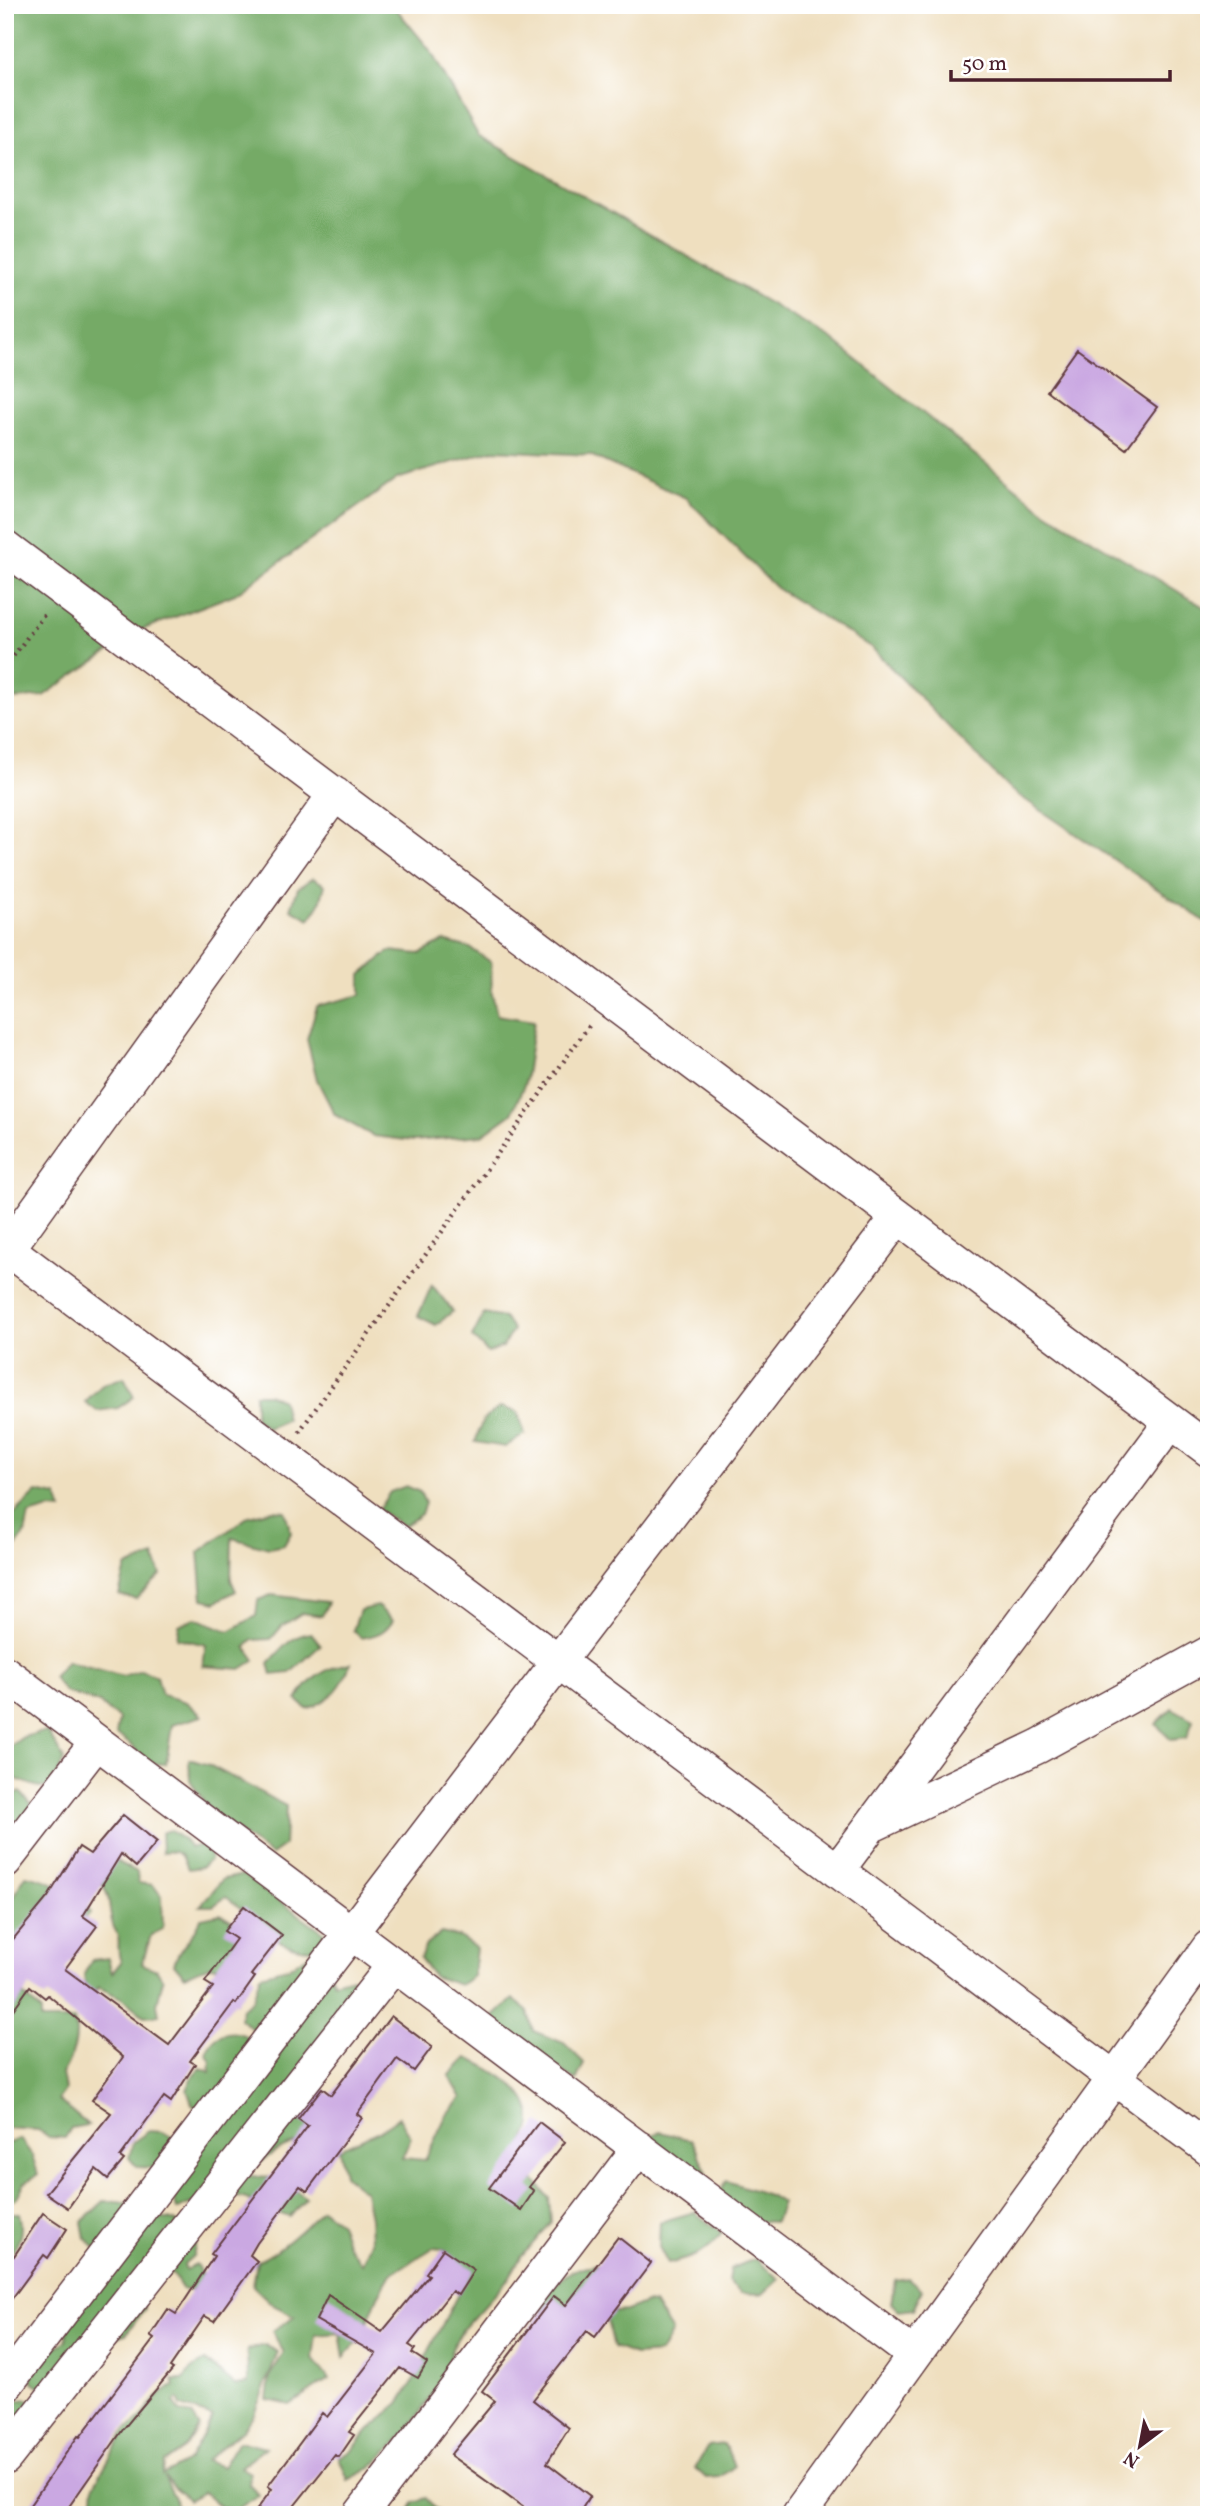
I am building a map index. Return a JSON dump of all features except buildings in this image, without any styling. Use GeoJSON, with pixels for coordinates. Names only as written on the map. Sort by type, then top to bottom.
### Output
{"type":"FeatureCollection","features":[{"type":"Feature","properties":{"kind":"street"},"geometry":{"type":"LineString","coordinates":[[5,547],[1209,1450]]}},
{"type":"Feature","properties":{"kind":"street"},"geometry":{"type":"LineString","coordinates":[[335,794],[6,1250],[1209,2149]]}},
{"type":"Feature","properties":{"kind":"street"},"geometry":{"type":"LineString","coordinates":[[5,2386],[898,1217]]}},
{"type":"Feature","properties":{"kind":"street"},"geometry":{"type":"LineString","coordinates":[[837,1871],[1171,1422]]}},
{"type":"Feature","properties":{"kind":"street"},"geometry":{"type":"LineString","coordinates":[[871,1826],[1039,1746],[1209,1653]]}},
{"type":"Feature","properties":{"kind":"street"},"geometry":{"type":"LineString","coordinates":[[5,1673],[914,2355]]}},
{"type":"Feature","properties":{"kind":"street"},"geometry":{"type":"LineString","coordinates":[[5,1861],[97,1742]]}},
{"type":"Feature","properties":{"kind":"street"},"geometry":{"type":"LineString","coordinates":[[799,2515],[1112,2077],[1209,1947]]}},
{"type":"Feature","properties":{"kind":"street"},"geometry":{"type":"LineString","coordinates":[[5,2458],[394,1965]]}},
{"type":"Feature","properties":{"kind":"street"},"geometry":{"type":"LineString","coordinates":[[360,2515],[639,2148]]}},
{"type":"Feature","properties":{"kind":"path"},"geometry":{"type":"LineString","coordinates":[[5,667],[62,590]]}},
{"type":"Feature","properties":{"kind":"path"},"geometry":{"type":"LineString","coordinates":[[283,1455],[607,999]]}},
{"type":"Feature","properties":{"kind":"green space"},"geometry":{"type":"Polygon","coordinates":[[[5,5],[393,5],[430,50],[478,135],[831,339],[1046,512],[1209,610],[1209,924],[1008,788],[872,648],[776,588],[686,498],[590,455],[493,450],[397,479],[235,594],[141,630],[43,696],[5,700],[5,5]]]}},
{"type":"Feature","properties":{"kind":"green space"},"geometry":{"type":"Polygon","coordinates":[[[313,878],[325,885],[320,903],[310,919],[291,909],[298,888],[313,878]]]}},
{"type":"Feature","properties":{"kind":"green space"},"geometry":{"type":"Polygon","coordinates":[[[444,941],[470,948],[491,962],[492,993],[497,1015],[534,1021],[525,1083],[512,1113],[482,1135],[414,1141],[373,1136],[335,1115],[317,1080],[307,1039],[317,1006],[361,995],[361,975],[390,951],[420,954],[444,941]]]}},
{"type":"Feature","properties":{"kind":"green space"},"geometry":{"type":"Polygon","coordinates":[[[432,1285],[453,1311],[436,1325],[418,1316],[432,1285]]]}},
{"type":"Feature","properties":{"kind":"green space"},"geometry":{"type":"Polygon","coordinates":[[[484,1314],[504,1318],[513,1330],[502,1347],[488,1353],[472,1337],[484,1314]]]}},
{"type":"Feature","properties":{"kind":"green space"},"geometry":{"type":"Polygon","coordinates":[[[124,1377],[134,1397],[118,1408],[97,1411],[85,1402],[102,1385],[124,1377]]]}},
{"type":"Feature","properties":{"kind":"green space"},"geometry":{"type":"Polygon","coordinates":[[[255,1394],[269,1394],[282,1400],[286,1420],[267,1428],[255,1418],[255,1394]]]}},
{"type":"Feature","properties":{"kind":"green space"},"geometry":{"type":"Polygon","coordinates":[[[500,1407],[518,1412],[525,1434],[505,1447],[475,1442],[483,1420],[500,1407]]]}},
{"type":"Feature","properties":{"kind":"green space"},"geometry":{"type":"Polygon","coordinates":[[[406,1486],[420,1492],[425,1503],[421,1514],[404,1526],[378,1510],[390,1492],[406,1486]]]}},
{"type":"Feature","properties":{"kind":"green space"},"geometry":{"type":"Polygon","coordinates":[[[37,1492],[57,1496],[62,1510],[50,1509],[29,1515],[25,1534],[15,1548],[5,1544],[5,1519],[8,1520],[37,1492]]]}},
{"type":"Feature","properties":{"kind":"green space"},"geometry":{"type":"Polygon","coordinates":[[[272,1510],[285,1511],[291,1533],[284,1545],[269,1548],[232,1538],[231,1580],[236,1591],[216,1602],[203,1599],[199,1552],[249,1516],[272,1510]]]}},
{"type":"Feature","properties":{"kind":"green space"},"geometry":{"type":"Polygon","coordinates":[[[154,1556],[161,1575],[136,1599],[119,1595],[126,1567],[154,1556]]]}},
{"type":"Feature","properties":{"kind":"green space"},"geometry":{"type":"Polygon","coordinates":[[[271,1595],[328,1602],[322,1616],[302,1613],[282,1626],[271,1639],[253,1640],[246,1647],[255,1660],[241,1669],[203,1666],[206,1645],[177,1638],[179,1625],[195,1618],[229,1631],[256,1616],[258,1600],[271,1595]]]}},
{"type":"Feature","properties":{"kind":"green space"},"geometry":{"type":"Polygon","coordinates":[[[377,1606],[393,1620],[379,1633],[361,1638],[353,1630],[360,1610],[377,1606]]]}},
{"type":"Feature","properties":{"kind":"green space"},"geometry":{"type":"Polygon","coordinates":[[[311,1633],[321,1645],[290,1673],[272,1675],[269,1663],[278,1653],[292,1640],[311,1633]]]}},
{"type":"Feature","properties":{"kind":"green space"},"geometry":{"type":"Polygon","coordinates":[[[67,1661],[123,1676],[141,1670],[157,1676],[162,1695],[186,1702],[202,1716],[172,1725],[166,1764],[144,1763],[134,1747],[116,1734],[119,1719],[99,1703],[65,1692],[53,1677],[67,1661]]]}},
{"type":"Feature","properties":{"kind":"green space"},"geometry":{"type":"Polygon","coordinates":[[[350,1663],[340,1686],[323,1702],[307,1709],[297,1700],[319,1675],[350,1663]]]}},
{"type":"Feature","properties":{"kind":"green space"},"geometry":{"type":"Polygon","coordinates":[[[1172,1708],[1193,1720],[1187,1738],[1171,1740],[1156,1724],[1172,1708]]]}},
{"type":"Feature","properties":{"kind":"green space"},"geometry":{"type":"Polygon","coordinates":[[[47,1731],[64,1759],[52,1787],[34,1786],[5,1776],[5,1750],[23,1737],[47,1731]]]}},
{"type":"Feature","properties":{"kind":"green space"},"geometry":{"type":"Polygon","coordinates":[[[189,1759],[209,1765],[286,1806],[284,1846],[271,1855],[210,1812],[190,1780],[189,1759]]]}},
{"type":"Feature","properties":{"kind":"green space"},"geometry":{"type":"Polygon","coordinates":[[[20,1792],[37,1810],[5,1866],[5,1797],[20,1792]]]}},
{"type":"Feature","properties":{"kind":"green space"},"geometry":{"type":"Polygon","coordinates":[[[169,1830],[183,1839],[190,1848],[203,1844],[210,1848],[210,1860],[202,1867],[188,1869],[179,1854],[162,1852],[161,1833],[169,1830]]]}},
{"type":"Feature","properties":{"kind":"green space"},"geometry":{"type":"Polygon","coordinates":[[[110,1858],[137,1872],[138,1883],[153,1885],[162,1897],[163,1929],[151,1935],[142,1964],[157,1970],[163,1980],[157,2004],[159,2015],[144,2016],[122,1998],[98,1987],[87,2005],[84,1974],[92,1960],[108,1958],[112,1973],[121,1962],[118,1936],[111,1919],[108,1897],[99,1879],[110,1858]]]}},
{"type":"Feature","properties":{"kind":"green space"},"geometry":{"type":"Polygon","coordinates":[[[26,1875],[62,1888],[78,1898],[91,1912],[74,1925],[51,1936],[5,1945],[5,1909],[26,1875]]]}},
{"type":"Feature","properties":{"kind":"green space"},"geometry":{"type":"Polygon","coordinates":[[[243,1875],[325,1933],[323,1948],[306,1949],[280,1941],[226,1897],[213,1906],[200,1906],[223,1879],[243,1875]]]}},
{"type":"Feature","properties":{"kind":"green space"},"geometry":{"type":"Polygon","coordinates":[[[220,1914],[244,1927],[228,1967],[210,1966],[184,1976],[174,1964],[176,1957],[201,1918],[220,1914]]]}},
{"type":"Feature","properties":{"kind":"green space"},"geometry":{"type":"Polygon","coordinates":[[[441,1933],[459,1937],[476,1948],[473,1976],[460,1985],[434,1977],[420,1958],[426,1945],[441,1933]]]}},
{"type":"Feature","properties":{"kind":"green space"},"geometry":{"type":"Polygon","coordinates":[[[309,1955],[322,1959],[334,1982],[352,1977],[363,1987],[311,2094],[317,2106],[307,2141],[274,2152],[248,2176],[276,2177],[306,2198],[290,2217],[236,2196],[209,2198],[177,2210],[172,2189],[161,2168],[137,2167],[129,2158],[133,2142],[149,2131],[163,2132],[178,2141],[199,2110],[192,2104],[187,2090],[193,2076],[201,2068],[210,2072],[211,2061],[206,2053],[210,2045],[227,2033],[241,2034],[255,2043],[256,2032],[240,2019],[242,2008],[253,1999],[260,1975],[290,1967],[309,1955]]]}},
{"type":"Feature","properties":{"kind":"green space"},"geometry":{"type":"Polygon","coordinates":[[[5,1979],[41,2011],[41,2020],[74,2020],[75,2041],[72,2055],[62,2074],[65,2090],[58,2100],[88,2125],[71,2128],[65,2138],[48,2137],[38,2130],[5,2128],[5,1979]]]}},
{"type":"Feature","properties":{"kind":"green space"},"geometry":{"type":"Polygon","coordinates":[[[513,1999],[528,2011],[533,2031],[564,2043],[584,2063],[576,2081],[490,2020],[513,1999]]]}},
{"type":"Feature","properties":{"kind":"green space"},"geometry":{"type":"Polygon","coordinates":[[[467,2058],[498,2074],[525,2100],[531,2123],[517,2160],[549,2198],[551,2223],[521,2257],[509,2278],[462,2330],[451,2351],[446,2375],[405,2434],[371,2468],[348,2480],[339,2457],[351,2452],[368,2431],[399,2403],[413,2382],[460,2290],[462,2264],[443,2249],[433,2248],[391,2274],[378,2296],[360,2340],[344,2357],[340,2333],[316,2335],[313,2359],[329,2379],[290,2405],[267,2400],[270,2375],[284,2353],[272,2331],[295,2316],[273,2305],[253,2286],[257,2261],[291,2239],[321,2209],[340,2223],[348,2246],[362,2264],[371,2242],[365,2192],[344,2175],[339,2149],[379,2131],[399,2117],[411,2137],[402,2158],[425,2160],[446,2116],[462,2098],[449,2076],[467,2058]]]}},
{"type":"Feature","properties":{"kind":"green space"},"geometry":{"type":"Polygon","coordinates":[[[660,2132],[692,2140],[707,2173],[700,2176],[648,2136],[660,2132]]]}},
{"type":"Feature","properties":{"kind":"green space"},"geometry":{"type":"Polygon","coordinates":[[[20,2139],[32,2155],[38,2174],[24,2184],[16,2199],[5,2203],[5,2144],[20,2139]]]}},
{"type":"Feature","properties":{"kind":"green space"},"geometry":{"type":"Polygon","coordinates":[[[727,2181],[771,2196],[782,2203],[775,2222],[751,2221],[719,2192],[727,2181]]]}},
{"type":"Feature","properties":{"kind":"green space"},"geometry":{"type":"Polygon","coordinates":[[[104,2201],[128,2203],[143,2220],[162,2218],[179,2224],[196,2243],[193,2256],[184,2264],[186,2270],[196,2265],[204,2279],[198,2289],[183,2290],[172,2273],[141,2286],[145,2309],[126,2334],[103,2341],[49,2392],[33,2382],[30,2364],[66,2341],[76,2283],[110,2278],[115,2269],[85,2238],[82,2222],[104,2201]]]}},
{"type":"Feature","properties":{"kind":"green space"},"geometry":{"type":"Polygon","coordinates":[[[694,2212],[722,2233],[699,2254],[668,2264],[659,2247],[660,2222],[694,2212]]]}},
{"type":"Feature","properties":{"kind":"green space"},"geometry":{"type":"Polygon","coordinates":[[[5,2213],[19,2213],[21,2233],[17,2245],[5,2262],[5,2213]]]}},
{"type":"Feature","properties":{"kind":"green space"},"geometry":{"type":"Polygon","coordinates":[[[755,2259],[779,2279],[763,2294],[741,2293],[728,2282],[730,2269],[755,2259]]]}},
{"type":"Feature","properties":{"kind":"green space"},"geometry":{"type":"Polygon","coordinates":[[[608,2264],[550,2326],[538,2303],[561,2279],[575,2270],[608,2264]]]}},
{"type":"Feature","properties":{"kind":"green space"},"geometry":{"type":"Polygon","coordinates":[[[908,2278],[922,2290],[913,2309],[899,2311],[891,2303],[895,2280],[908,2278]]]}},
{"type":"Feature","properties":{"kind":"green space"},"geometry":{"type":"Polygon","coordinates":[[[646,2303],[654,2304],[672,2332],[660,2353],[635,2355],[614,2347],[605,2313],[627,2311],[646,2303]]]}},
{"type":"Feature","properties":{"kind":"green space"},"geometry":{"type":"Polygon","coordinates":[[[265,2345],[278,2352],[254,2414],[243,2429],[205,2461],[222,2467],[238,2441],[265,2448],[240,2467],[250,2473],[249,2485],[259,2495],[234,2511],[219,2506],[204,2492],[188,2500],[164,2477],[175,2498],[177,2515],[83,2515],[93,2497],[94,2485],[126,2429],[139,2419],[161,2394],[175,2386],[173,2380],[183,2380],[191,2369],[205,2361],[235,2385],[248,2383],[247,2350],[265,2345]],[[178,2399],[174,2402],[180,2412],[192,2415],[199,2426],[185,2448],[164,2463],[163,2475],[189,2460],[213,2417],[181,2406],[178,2399]]]}},
{"type":"Feature","properties":{"kind":"green space"},"geometry":{"type":"Polygon","coordinates":[[[28,2399],[35,2408],[5,2450],[5,2412],[12,2401],[28,2399]]]}},
{"type":"Feature","properties":{"kind":"green space"},"geometry":{"type":"Polygon","coordinates":[[[724,2444],[735,2466],[720,2477],[706,2478],[695,2468],[708,2446],[724,2444]]]}},
{"type":"Feature","properties":{"kind":"green space"},"geometry":{"type":"Polygon","coordinates":[[[426,2498],[433,2507],[446,2515],[408,2515],[414,2502],[426,2498]]]}}]}
